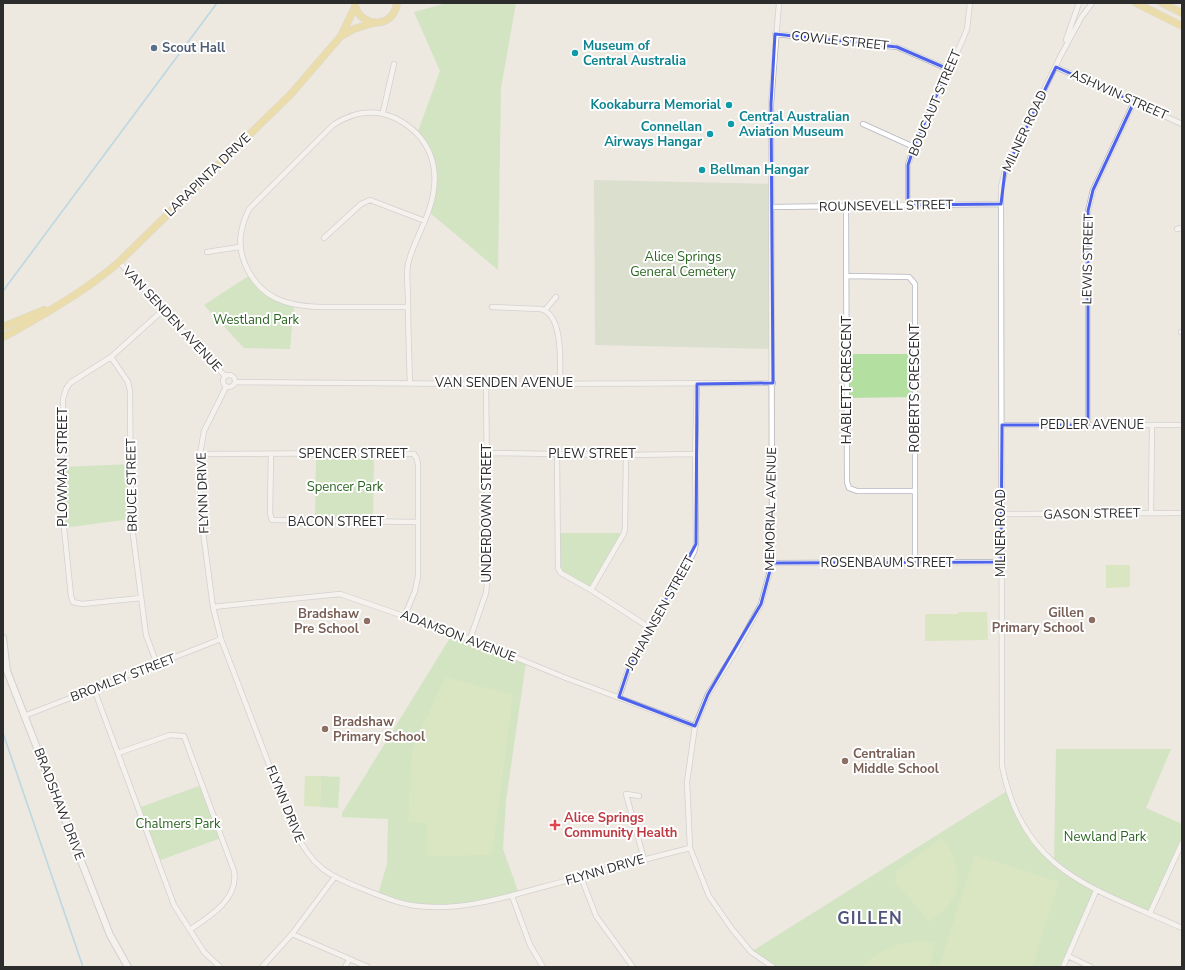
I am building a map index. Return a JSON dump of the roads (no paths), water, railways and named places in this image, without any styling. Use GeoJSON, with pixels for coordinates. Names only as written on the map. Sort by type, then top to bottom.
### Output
{"type":"FeatureCollection","features":[{"type":"Feature","properties":{"kind":"main road"},"geometry":{"type":"LineString","coordinates":[[397,6],[404,3]]}},
{"type":"Feature","properties":{"kind":"main road"},"geometry":{"type":"LineString","coordinates":[[1136,3],[1182,26]]}},
{"type":"Feature","properties":{"kind":"main road"},"geometry":{"type":"LineString","coordinates":[[1162,3],[1182,13]]}},
{"type":"Feature","properties":{"kind":"main road"},"geometry":{"type":"LineString","coordinates":[[355,5],[362,18],[373,23]]}},
{"type":"Feature","properties":{"kind":"main road","name":"LARAPINTA DRIVE"},"geometry":{"type":"LineString","coordinates":[[3,337],[19,330],[64,302],[96,281],[119,262],[291,94],[341,36],[355,5]]}},
{"type":"Feature","properties":{"kind":"main road","name":"LARAPINTA DRIVE"},"geometry":{"type":"LineString","coordinates":[[341,36],[354,29],[385,21],[392,16],[397,6]]}},
{"type":"Feature","properties":{"kind":"main road","name":"LARAPINTA DRIVE"},"geometry":{"type":"LineString","coordinates":[[3,327],[64,302]]}},
{"type":"Feature","properties":{"kind":"street","name":"MEMORIAL AVENUE"},"geometry":{"type":"LineString","coordinates":[[773,967],[751,952],[723,917],[709,896],[690,848],[687,782],[695,726],[708,694],[736,650],[761,604],[772,563],[773,383],[771,104],[778,3]]}},
{"type":"Feature","properties":{"kind":"street","name":"BOUCAUT STREET"},"geometry":{"type":"LineString","coordinates":[[908,205],[908,165],[914,147],[967,29],[970,3]]}},
{"type":"Feature","properties":{"kind":"street","name":"MILNER ROAD"},"geometry":{"type":"LineString","coordinates":[[1079,3],[1056,67],[1005,171],[1001,186],[1002,766],[1007,791],[1019,820],[1035,844],[1063,870],[1096,891],[1182,928]]}},
{"type":"Feature","properties":{"kind":"street","name":"MILNER ROAD"},"geometry":{"type":"LineString","coordinates":[[1060,57],[1081,18],[1092,3]]}},
{"type":"Feature","properties":{"kind":"street","name":"COWLE STREET"},"geometry":{"type":"LineString","coordinates":[[775,34],[897,47],[948,70]]}},
{"type":"Feature","properties":{"kind":"street"},"geometry":{"type":"LineString","coordinates":[[383,112],[394,64]]}},
{"type":"Feature","properties":{"kind":"street","name":"ASHWIN STREET"},"geometry":{"type":"LineString","coordinates":[[1056,67],[1182,124]]}},
{"type":"Feature","properties":{"kind":"street","name":"LEWIS STREET"},"geometry":{"type":"LineString","coordinates":[[1088,425],[1088,211],[1093,190],[1134,102]]}},
{"type":"Feature","properties":{"kind":"street"},"geometry":{"type":"LineString","coordinates":[[408,307],[313,307],[294,305],[277,299],[258,286],[250,275],[239,247],[244,219],[248,209],[333,126],[345,117],[368,111],[383,112],[399,120],[417,134],[431,154],[436,180],[434,195],[408,264],[410,383]]}},
{"type":"Feature","properties":{"kind":"street"},"geometry":{"type":"LineString","coordinates":[[863,124],[914,147]]}},
{"type":"Feature","properties":{"kind":"street"},"geometry":{"type":"LineString","coordinates":[[324,238],[361,204],[370,200],[425,220]]}},
{"type":"Feature","properties":{"kind":"street","name":"ROUNSEVELL STREET"},"geometry":{"type":"LineString","coordinates":[[772,207],[1001,204]]}},
{"type":"Feature","properties":{"kind":"street","name":"HABLETT CRESCENT"},"geometry":{"type":"LineString","coordinates":[[846,206],[847,276],[845,354],[847,482],[849,488],[857,491],[915,491]]}},
{"type":"Feature","properties":{"kind":"street"},"geometry":{"type":"LineString","coordinates":[[1177,229],[1182,228]]}},
{"type":"Feature","properties":{"kind":"street"},"geometry":{"type":"LineString","coordinates":[[207,252],[239,247]]}},
{"type":"Feature","properties":{"kind":"street","name":"VAN SENDEN AVENUE"},"geometry":{"type":"LineString","coordinates":[[119,262],[225,376]]}},
{"type":"Feature","properties":{"kind":"street","name":"ROBERTS CRESCENT"},"geometry":{"type":"LineString","coordinates":[[847,276],[909,277],[915,284],[915,563]]}},
{"type":"Feature","properties":{"kind":"street"},"geometry":{"type":"LineString","coordinates":[[546,310],[556,298]]}},
{"type":"Feature","properties":{"kind":"street"},"geometry":{"type":"LineString","coordinates":[[492,307],[546,310],[556,326],[560,345],[560,383]]}},
{"type":"Feature","properties":{"kind":"street","name":"PLOWMAN STREET"},"geometry":{"type":"LineString","coordinates":[[141,598],[77,604],[73,602],[69,581],[61,498],[63,399],[66,389],[70,383],[111,357],[162,310]]}},
{"type":"Feature","properties":{"kind":"street","name":"BRUCE STREET"},"geometry":{"type":"LineString","coordinates":[[111,357],[125,376],[130,391],[131,519],[146,635],[157,664]]}},
{"type":"Feature","properties":{"kind":"street"},"geometry":{"type":"LineString","coordinates":[[225,376],[231,376],[235,382],[232,387],[226,387],[222,383],[225,376]]}},
{"type":"Feature","properties":{"kind":"street","name":"VAN SENDEN AVENUE"},"geometry":{"type":"LineString","coordinates":[[235,382],[486,384],[773,383]]}},
{"type":"Feature","properties":{"kind":"street","name":"UNDERDOWN STREET"},"geometry":{"type":"LineString","coordinates":[[470,639],[486,593],[488,453],[486,384]]}},
{"type":"Feature","properties":{"kind":"street","name":"JOHANNSEN STREET"},"geometry":{"type":"LineString","coordinates":[[619,697],[629,667],[694,552],[696,544],[695,454],[697,384]]}},
{"type":"Feature","properties":{"kind":"street","name":"FLYNN DRIVE"},"geometry":{"type":"LineString","coordinates":[[226,387],[204,430],[200,454],[200,509],[213,607],[221,640],[294,830],[302,848],[313,862],[334,878],[400,903],[418,906],[463,906],[512,896],[644,859],[690,848]]}},
{"type":"Feature","properties":{"kind":"street","name":"PEDLER AVENUE"},"geometry":{"type":"LineString","coordinates":[[1002,425],[1182,425]]}},
{"type":"Feature","properties":{"kind":"street"},"geometry":{"type":"LineString","coordinates":[[1151,513],[1152,425]]}},
{"type":"Feature","properties":{"kind":"street","name":"PLEW STREET"},"geometry":{"type":"LineString","coordinates":[[488,453],[626,455],[695,454]]}},
{"type":"Feature","properties":{"kind":"street","name":"SPENCER STREET"},"geometry":{"type":"LineString","coordinates":[[200,454],[414,454],[418,465],[418,576],[415,591],[405,615]]}},
{"type":"Feature","properties":{"kind":"street","name":"BACON STREET"},"geometry":{"type":"LineString","coordinates":[[271,454],[270,513],[272,520],[418,522]]}},
{"type":"Feature","properties":{"kind":"street"},"geometry":{"type":"LineString","coordinates":[[557,454],[558,568],[561,573],[591,590],[650,628]]}},
{"type":"Feature","properties":{"kind":"street"},"geometry":{"type":"LineString","coordinates":[[591,590],[626,528],[626,455]]}},
{"type":"Feature","properties":{"kind":"street","name":"GASON STREET"},"geometry":{"type":"LineString","coordinates":[[1001,514],[1182,513]]}},
{"type":"Feature","properties":{"kind":"street","name":"ROSENBAUM STREET"},"geometry":{"type":"LineString","coordinates":[[772,563],[1001,562]]}},
{"type":"Feature","properties":{"kind":"street","name":"ADAMSON AVENUE"},"geometry":{"type":"LineString","coordinates":[[213,607],[336,594],[405,615],[470,639],[566,678],[695,726]]}},
{"type":"Feature","properties":{"kind":"street","name":"BRADSHAW DRIVE"},"geometry":{"type":"LineString","coordinates":[[3,638],[7,671],[24,716],[110,935],[128,967]]}},
{"type":"Feature","properties":{"kind":"street","name":"BROMLEY STREET"},"geometry":{"type":"LineString","coordinates":[[24,716],[221,640]]}},
{"type":"Feature","properties":{"kind":"street"},"geometry":{"type":"LineString","coordinates":[[94,689],[174,905],[191,929],[204,952],[220,967]]}},
{"type":"Feature","properties":{"kind":"street"},"geometry":{"type":"LineString","coordinates":[[118,753],[170,735],[184,736],[236,879],[234,890],[228,898],[209,918],[191,929]]}},
{"type":"Feature","properties":{"kind":"street"},"geometry":{"type":"LineString","coordinates":[[640,796],[626,794],[644,859]]}},
{"type":"Feature","properties":{"kind":"street"},"geometry":{"type":"LineString","coordinates":[[1150,913],[1182,843]]}},
{"type":"Feature","properties":{"kind":"street"},"geometry":{"type":"LineString","coordinates":[[581,877],[596,916],[633,967]]}},
{"type":"Feature","properties":{"kind":"street"},"geometry":{"type":"LineString","coordinates":[[262,967],[292,934],[334,878]]}},
{"type":"Feature","properties":{"kind":"street"},"geometry":{"type":"LineString","coordinates":[[1063,967],[1096,891]]}},
{"type":"Feature","properties":{"kind":"street"},"geometry":{"type":"LineString","coordinates":[[512,896],[530,945],[543,967]]}},
{"type":"Feature","properties":{"kind":"street"},"geometry":{"type":"LineString","coordinates":[[292,934],[368,967]]}},
{"type":"Feature","properties":{"kind":"street"},"geometry":{"type":"LineString","coordinates":[[1068,956],[1091,967]]}},
{"type":"Feature","properties":{"kind":"street"},"geometry":{"type":"LineString","coordinates":[[345,967],[349,960]]}},
{"type":"Feature","properties":{"kind":"waterway"},"geometry":{"type":"LineString","coordinates":[[3,291],[217,3]]}},
{"type":"Feature","properties":{"kind":"waterway"},"geometry":{"type":"LineString","coordinates":[[3,733],[83,967]]}},
{"type":"Feature","properties":{"kind":"place","name":"Scout Hall"},"geometry":{"type":"Point","coordinates":[154,48]}},
{"type":"Feature","properties":{"kind":"place","name":"Museum of Central Australia"},"geometry":{"type":"Point","coordinates":[575,53]}},
{"type":"Feature","properties":{"kind":"place","name":"Kookaburra Memorial"},"geometry":{"type":"Point","coordinates":[729,105]}},
{"type":"Feature","properties":{"kind":"place","name":"Central Australian Aviation Museum"},"geometry":{"type":"Point","coordinates":[731,124]}},
{"type":"Feature","properties":{"kind":"place","name":"Connellan Airways Hangar"},"geometry":{"type":"Point","coordinates":[710,134]}},
{"type":"Feature","properties":{"kind":"place","name":"Bellman Hangar"},"geometry":{"type":"Point","coordinates":[702,170]}},
{"type":"Feature","properties":{"kind":"place","name":"Gillen Primary School"},"geometry":{"type":"Point","coordinates":[1092,620]}},
{"type":"Feature","properties":{"kind":"place","name":"Bradshaw Pre School"},"geometry":{"type":"Point","coordinates":[367,621]}},
{"type":"Feature","properties":{"kind":"place","name":"Bradshaw Primary School"},"geometry":{"type":"Point","coordinates":[325,729]}},
{"type":"Feature","properties":{"kind":"place","name":"Centralian Middle School"},"geometry":{"type":"Point","coordinates":[845,761]}},
{"type":"Feature","properties":{"kind":"place","name":"Alice Springs Community Health"},"geometry":{"type":"Point","coordinates":[555,825]}},
{"type":"Feature","properties":{"kind":"district","name":"GILLEN"},"geometry":{"type":"Point","coordinates":[870,918]}},
{"type":"Feature","properties":{"kind":"park label","name":"Alice Springs General Cemetery"},"geometry":{"type":"Point","coordinates":[683,264]}},
{"type":"Feature","properties":{"kind":"park label","name":"Westland Park"},"geometry":{"type":"Point","coordinates":[256,320]}},
{"type":"Feature","properties":{"kind":"park label","name":"Spencer Park"},"geometry":{"type":"Point","coordinates":[345,487]}},
{"type":"Feature","properties":{"kind":"park label","name":"Chalmers Park"},"geometry":{"type":"Point","coordinates":[178,824]}},
{"type":"Feature","properties":{"kind":"park label","name":"Newland Park"},"geometry":{"type":"Point","coordinates":[1105,837]}}]}
